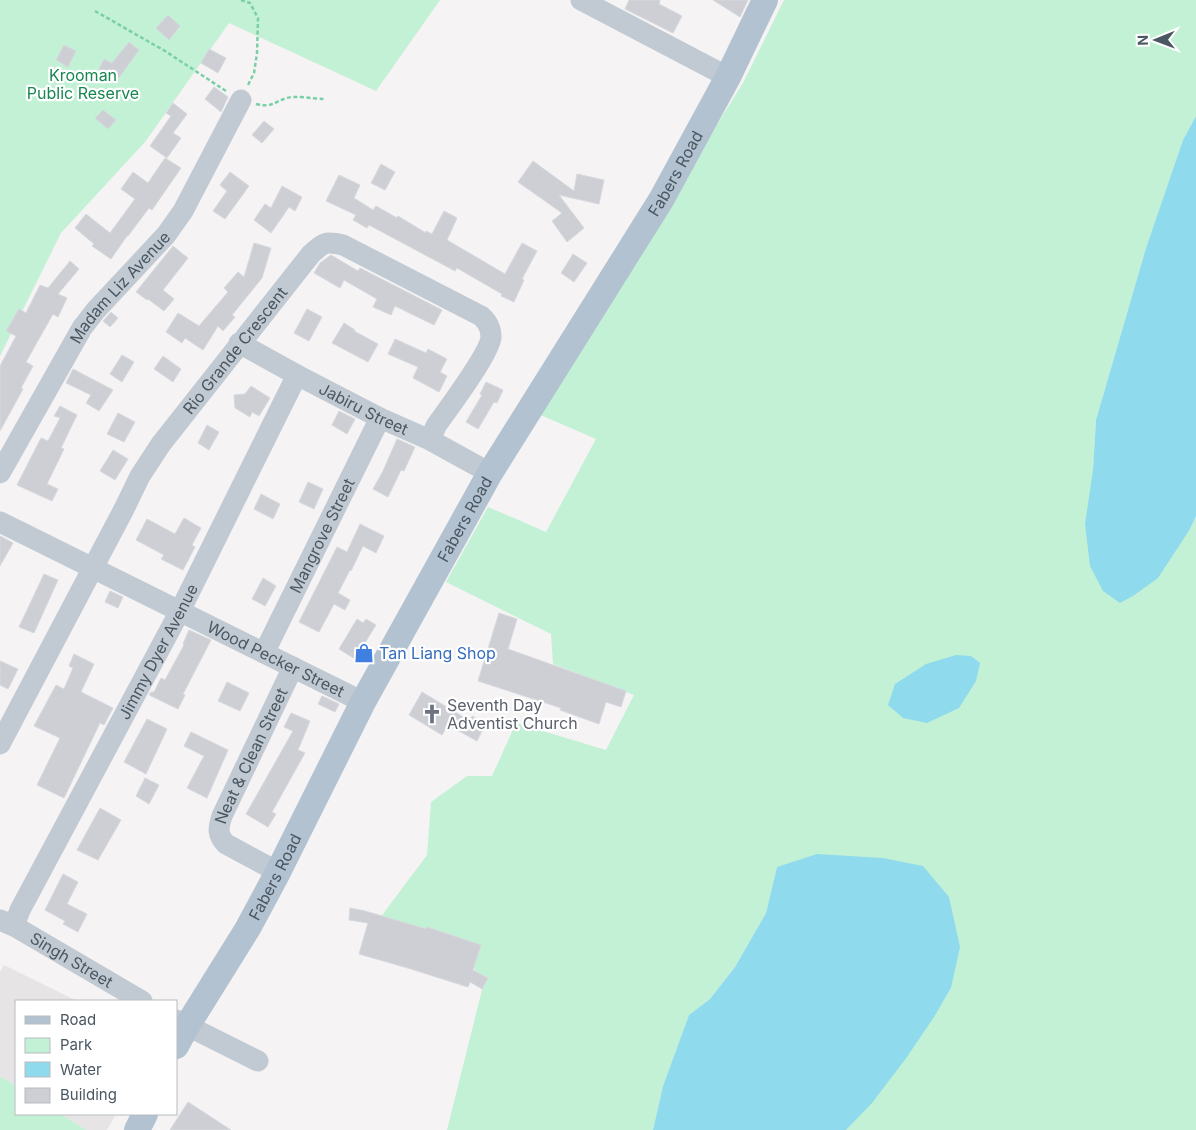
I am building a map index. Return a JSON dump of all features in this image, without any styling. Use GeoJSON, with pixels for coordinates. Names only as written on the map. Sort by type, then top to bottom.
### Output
{"type":"FeatureCollection","features":[{"type":"Feature","properties":{"kind":"main road","name":"Fabers Road"},"geometry":{"type":"LineString","coordinates":[[180,1031],[248,928],[363,702],[490,473],[661,200],[728,77],[765,0]]}},
{"type":"Feature","properties":{"kind":"main road"},"geometry":{"type":"LineString","coordinates":[[137,1130],[144,1115]]}},
{"type":"Feature","properties":{"kind":"street"},"geometry":{"type":"LineString","coordinates":[[581,0],[728,77]]}},
{"type":"Feature","properties":{"kind":"street","name":"Madam Liz Avenue"},"geometry":{"type":"LineString","coordinates":[[0,473],[82,328],[96,310],[166,234],[183,211],[241,100]]}},
{"type":"Feature","properties":{"kind":"street","name":"Rio Grande Crescent"},"geometry":{"type":"LineString","coordinates":[[0,744],[145,468],[161,444],[239,344],[320,245],[327,242],[344,244],[481,316],[487,321],[491,329],[488,348],[436,426],[430,440]]}},
{"type":"Feature","properties":{"kind":"street","name":"Jabiru Street"},"geometry":{"type":"LineString","coordinates":[[239,344],[380,418],[430,440],[490,473]]}},
{"type":"Feature","properties":{"kind":"street","name":"Jimmy Dyer Avenue"},"geometry":{"type":"LineString","coordinates":[[7,923],[24,902],[180,611],[297,375]]}},
{"type":"Feature","properties":{"kind":"street","name":"Mangrove Street"},"geometry":{"type":"LineString","coordinates":[[264,653],[380,418]]}},
{"type":"Feature","properties":{"kind":"street","name":"Wood Pecker Street"},"geometry":{"type":"LineString","coordinates":[[0,522],[363,702]]}},
{"type":"Feature","properties":{"kind":"street","name":"Neat & Clean Street"},"geometry":{"type":"LineString","coordinates":[[278,872],[226,844],[220,838],[218,831],[222,816],[293,667]]}},
{"type":"Feature","properties":{"kind":"street","name":"Singh Street"},"geometry":{"type":"LineString","coordinates":[[7,923],[140,1000]]}},
{"type":"Feature","properties":{"kind":"street"},"geometry":{"type":"LineString","coordinates":[[180,1031],[258,1061]]}},
{"type":"Feature","properties":{"kind":"path"},"geometry":{"type":"LineString","coordinates":[[241,0],[250,3],[258,18],[257,53],[254,73],[241,100]]}},
{"type":"Feature","properties":{"kind":"path"},"geometry":{"type":"LineString","coordinates":[[95,11],[165,51],[241,100],[265,106],[275,104],[288,97],[324,99]]}},
{"type":"Feature","properties":{"kind":"shaded area"},"geometry":{"type":"Polygon","coordinates":[[[4,965],[75,1000],[15,1000],[15,1085],[0,1076],[0,972],[4,965]]]}},
{"type":"Feature","properties":{"kind":"shaded area"},"geometry":{"type":"Polygon","coordinates":[[[63,1115],[115,1115],[107,1130],[86,1130],[63,1115]]]}},
{"type":"Feature","properties":{"kind":"green space","name":"Krooman Public Reserve"},"geometry":{"type":"Polygon","coordinates":[[[0,0],[440,0],[376,91],[229,23],[145,142],[61,233],[0,356],[0,0]]]}},
{"type":"Feature","properties":{"kind":"green space"},"geometry":{"type":"Polygon","coordinates":[[[784,0],[1196,0],[1196,116],[1183,140],[1146,248],[1096,420],[1093,470],[1190,529],[1196,516],[1196,1130],[846,1130],[903,1062],[951,988],[777,867],[766,913],[735,967],[710,999],[689,1015],[663,1086],[653,1130],[447,1130],[482,990],[469,953],[380,918],[427,855],[431,802],[467,776],[492,776],[516,723],[606,750],[634,695],[553,664],[551,634],[446,582],[488,507],[546,532],[596,439],[536,413],[743,83],[784,0]]]}},
{"type":"Feature","properties":{"kind":"green space"},"geometry":{"type":"Polygon","coordinates":[[[0,1076],[15,1085],[15,1115],[63,1115],[86,1130],[0,1130],[0,1076]]]}},
{"type":"Feature","properties":{"kind":"water"},"geometry":{"type":"Polygon","coordinates":[[[1196,116],[1196,516],[1190,529],[1158,578],[1120,603],[1103,591],[1090,566],[1085,524],[1093,470],[1096,420],[1146,248],[1183,140],[1196,116]]]}},
{"type":"Feature","properties":{"kind":"water"},"geometry":{"type":"Polygon","coordinates":[[[956,655],[971,656],[980,663],[976,681],[959,708],[927,723],[903,718],[888,705],[895,684],[926,664],[956,655]]]}},
{"type":"Feature","properties":{"kind":"water"},"geometry":{"type":"Polygon","coordinates":[[[817,854],[883,858],[923,866],[949,897],[960,947],[951,988],[934,1017],[872,1103],[846,1130],[653,1130],[663,1086],[689,1015],[710,999],[735,967],[766,913],[777,867],[817,854]]]}},
{"type":"Feature","properties":{"kind":"building"},"geometry":{"type":"Polygon","coordinates":[[[629,0],[660,0],[659,4],[682,16],[673,33],[625,9],[629,0]]]}},
{"type":"Feature","properties":{"kind":"building"},"geometry":{"type":"Polygon","coordinates":[[[713,0],[748,0],[740,17],[713,0]]]}},
{"type":"Feature","properties":{"kind":"building"},"geometry":{"type":"Polygon","coordinates":[[[168,15],[180,26],[169,40],[156,28],[168,15]]]}},
{"type":"Feature","properties":{"kind":"building"},"geometry":{"type":"Polygon","coordinates":[[[129,42],[139,50],[118,79],[99,69],[104,59],[112,63],[129,42]]]}},
{"type":"Feature","properties":{"kind":"building"},"geometry":{"type":"Polygon","coordinates":[[[64,45],[76,51],[68,67],[56,60],[64,45]]]}},
{"type":"Feature","properties":{"kind":"building"},"geometry":{"type":"Polygon","coordinates":[[[209,49],[226,58],[218,73],[201,63],[209,49]]]}},
{"type":"Feature","properties":{"kind":"building"},"geometry":{"type":"Polygon","coordinates":[[[214,87],[228,97],[221,112],[205,99],[214,87]]]}},
{"type":"Feature","properties":{"kind":"building"},"geometry":{"type":"Polygon","coordinates":[[[173,103],[187,114],[173,133],[181,138],[167,158],[150,146],[171,116],[166,113],[173,103]]]}},
{"type":"Feature","properties":{"kind":"building"},"geometry":{"type":"Polygon","coordinates":[[[103,110],[116,120],[108,129],[95,118],[103,110]]]}},
{"type":"Feature","properties":{"kind":"building"},"geometry":{"type":"Polygon","coordinates":[[[264,121],[274,129],[262,143],[252,135],[264,121]]]}},
{"type":"Feature","properties":{"kind":"building"},"geometry":{"type":"Polygon","coordinates":[[[165,158],[181,168],[152,210],[149,208],[111,259],[92,246],[94,244],[75,228],[86,214],[110,233],[135,199],[121,189],[133,172],[148,183],[165,158]]]}},
{"type":"Feature","properties":{"kind":"building"},"geometry":{"type":"Polygon","coordinates":[[[533,161],[574,191],[577,174],[604,180],[599,204],[559,195],[584,228],[567,242],[552,221],[562,213],[518,182],[533,161]]]}},
{"type":"Feature","properties":{"kind":"building"},"geometry":{"type":"Polygon","coordinates":[[[381,164],[395,172],[385,190],[371,183],[381,164]]]}},
{"type":"Feature","properties":{"kind":"building"},"geometry":{"type":"Polygon","coordinates":[[[230,172],[249,186],[225,219],[213,211],[227,191],[220,185],[230,172]]]}},
{"type":"Feature","properties":{"kind":"building"},"geometry":{"type":"Polygon","coordinates":[[[339,175],[360,185],[354,198],[373,210],[376,206],[397,218],[398,216],[426,233],[426,231],[432,234],[444,211],[457,218],[447,240],[505,274],[522,243],[537,251],[522,279],[524,280],[514,302],[501,296],[502,294],[457,268],[455,271],[369,225],[367,228],[353,220],[356,215],[326,201],[339,175]]]}},
{"type":"Feature","properties":{"kind":"building"},"geometry":{"type":"Polygon","coordinates":[[[282,186],[302,197],[295,211],[289,207],[271,233],[254,220],[265,204],[271,208],[282,186]]]}},
{"type":"Feature","properties":{"kind":"building"},"geometry":{"type":"Polygon","coordinates":[[[254,243],[271,248],[262,278],[232,315],[235,317],[223,331],[218,326],[203,350],[185,338],[182,343],[166,332],[178,313],[199,326],[228,292],[224,288],[238,272],[244,277],[254,243]]]}},
{"type":"Feature","properties":{"kind":"building"},"geometry":{"type":"Polygon","coordinates":[[[173,246],[188,258],[163,290],[174,299],[164,311],[136,292],[173,246]]]}},
{"type":"Feature","properties":{"kind":"building"},"geometry":{"type":"Polygon","coordinates":[[[573,254],[587,263],[574,282],[561,273],[573,254]]]}},
{"type":"Feature","properties":{"kind":"building"},"geometry":{"type":"Polygon","coordinates":[[[331,255],[358,271],[360,268],[442,310],[434,325],[395,306],[391,315],[373,307],[377,299],[344,280],[340,288],[314,273],[320,263],[331,255]]]}},
{"type":"Feature","properties":{"kind":"building"},"geometry":{"type":"Polygon","coordinates":[[[70,261],[79,269],[58,294],[67,298],[58,317],[53,314],[26,362],[33,366],[0,431],[0,366],[16,336],[6,331],[19,309],[26,313],[40,285],[48,288],[70,261]]]}},
{"type":"Feature","properties":{"kind":"building"},"geometry":{"type":"Polygon","coordinates":[[[307,309],[322,317],[309,341],[294,333],[307,309]]]}},
{"type":"Feature","properties":{"kind":"building"},"geometry":{"type":"Polygon","coordinates":[[[111,312],[118,318],[110,327],[103,321],[111,312]]]}},
{"type":"Feature","properties":{"kind":"building"},"geometry":{"type":"Polygon","coordinates":[[[344,323],[354,331],[378,344],[368,362],[332,343],[344,323]]]}},
{"type":"Feature","properties":{"kind":"building"},"geometry":{"type":"Polygon","coordinates":[[[395,339],[426,353],[428,349],[447,359],[440,372],[447,376],[439,392],[413,378],[418,367],[388,354],[395,339]]]}},
{"type":"Feature","properties":{"kind":"building"},"geometry":{"type":"Polygon","coordinates":[[[122,355],[134,362],[122,382],[110,374],[122,355]]]}},
{"type":"Feature","properties":{"kind":"building"},"geometry":{"type":"Polygon","coordinates":[[[163,356],[181,369],[173,382],[154,369],[163,356]]]}},
{"type":"Feature","properties":{"kind":"building"},"geometry":{"type":"Polygon","coordinates":[[[73,369],[113,390],[99,411],[86,403],[91,395],[66,383],[73,369]]]}},
{"type":"Feature","properties":{"kind":"building"},"geometry":{"type":"Polygon","coordinates":[[[486,382],[503,390],[497,403],[494,402],[478,429],[466,422],[482,395],[480,394],[486,382]]]}},
{"type":"Feature","properties":{"kind":"building"},"geometry":{"type":"Polygon","coordinates":[[[251,386],[270,398],[259,416],[252,412],[250,417],[235,408],[234,395],[245,394],[251,386]]]}},
{"type":"Feature","properties":{"kind":"building"},"geometry":{"type":"Polygon","coordinates":[[[60,406],[77,415],[61,448],[64,449],[47,484],[58,489],[52,501],[17,485],[41,438],[48,441],[60,418],[54,416],[60,406]]]}},
{"type":"Feature","properties":{"kind":"building"},"geometry":{"type":"Polygon","coordinates":[[[339,411],[355,419],[347,434],[332,425],[339,411]]]}},
{"type":"Feature","properties":{"kind":"building"},"geometry":{"type":"Polygon","coordinates":[[[118,413],[135,422],[124,442],[107,434],[118,413]]]}},
{"type":"Feature","properties":{"kind":"building"},"geometry":{"type":"Polygon","coordinates":[[[207,425],[219,432],[209,450],[198,443],[207,425]]]}},
{"type":"Feature","properties":{"kind":"building"},"geometry":{"type":"Polygon","coordinates":[[[397,439],[415,447],[404,471],[401,470],[388,497],[373,489],[397,439]]]}},
{"type":"Feature","properties":{"kind":"building"},"geometry":{"type":"Polygon","coordinates":[[[113,450],[128,459],[115,480],[100,471],[113,450]]]}},
{"type":"Feature","properties":{"kind":"building"},"geometry":{"type":"Polygon","coordinates":[[[308,482],[323,489],[314,509],[299,502],[308,482]]]}},
{"type":"Feature","properties":{"kind":"building"},"geometry":{"type":"Polygon","coordinates":[[[261,494],[280,504],[273,519],[254,509],[261,494]]]}},
{"type":"Feature","properties":{"kind":"building"},"geometry":{"type":"Polygon","coordinates":[[[184,518],[201,528],[192,545],[195,547],[183,570],[161,559],[164,555],[136,540],[147,519],[175,534],[184,518]]]}},
{"type":"Feature","properties":{"kind":"building"},"geometry":{"type":"Polygon","coordinates":[[[360,524],[384,536],[376,553],[363,546],[338,593],[350,600],[345,610],[334,604],[319,632],[299,622],[337,547],[347,552],[360,524]]]}},
{"type":"Feature","properties":{"kind":"building"},"geometry":{"type":"Polygon","coordinates":[[[0,536],[13,543],[0,566],[0,536]]]}},
{"type":"Feature","properties":{"kind":"building"},"geometry":{"type":"Polygon","coordinates":[[[44,574],[58,580],[34,633],[19,627],[44,574]]]}},
{"type":"Feature","properties":{"kind":"building"},"geometry":{"type":"Polygon","coordinates":[[[263,578],[276,586],[265,606],[252,599],[263,578]]]}},
{"type":"Feature","properties":{"kind":"building"},"geometry":{"type":"Polygon","coordinates":[[[110,591],[123,597],[118,608],[105,602],[110,591]]]}},
{"type":"Feature","properties":{"kind":"building"},"geometry":{"type":"Polygon","coordinates":[[[499,613],[517,619],[508,649],[626,691],[621,707],[606,702],[599,724],[560,710],[561,708],[478,681],[499,613]]]}},
{"type":"Feature","properties":{"kind":"building"},"geometry":{"type":"Polygon","coordinates":[[[357,619],[363,623],[366,619],[376,625],[355,659],[339,649],[357,619]]]}},
{"type":"Feature","properties":{"kind":"building"},"geometry":{"type":"Polygon","coordinates":[[[189,630],[211,640],[183,694],[185,695],[178,709],[149,695],[151,692],[154,692],[161,678],[165,680],[184,645],[189,630]]]}},
{"type":"Feature","properties":{"kind":"building"},"geometry":{"type":"Polygon","coordinates":[[[74,654],[94,664],[81,692],[113,708],[104,725],[100,723],[64,798],[37,785],[60,738],[34,726],[56,685],[64,689],[73,668],[69,666],[74,654]]]}},
{"type":"Feature","properties":{"kind":"building"},"geometry":{"type":"Polygon","coordinates":[[[0,661],[18,669],[8,689],[0,685],[0,661]]]}},
{"type":"Feature","properties":{"kind":"building"},"geometry":{"type":"Polygon","coordinates":[[[227,682],[249,693],[240,711],[218,701],[227,682]]]}},
{"type":"Feature","properties":{"kind":"building","name":"Seventh Day Adventist Church"},"geometry":{"type":"Polygon","coordinates":[[[422,692],[470,721],[472,716],[486,723],[477,741],[448,725],[442,735],[409,715],[422,692]]]}},
{"type":"Feature","properties":{"kind":"building"},"geometry":{"type":"Polygon","coordinates":[[[322,696],[339,704],[335,712],[318,704],[322,696]]]}},
{"type":"Feature","properties":{"kind":"building"},"geometry":{"type":"Polygon","coordinates":[[[291,713],[310,721],[298,750],[305,753],[272,812],[276,814],[268,827],[246,814],[293,731],[284,727],[291,713]]]}},
{"type":"Feature","properties":{"kind":"building"},"geometry":{"type":"Polygon","coordinates":[[[147,719],[167,729],[146,774],[124,762],[147,719]]]}},
{"type":"Feature","properties":{"kind":"building"},"geometry":{"type":"Polygon","coordinates":[[[191,732],[228,750],[207,798],[187,788],[204,756],[184,746],[191,732]]]}},
{"type":"Feature","properties":{"kind":"building"},"geometry":{"type":"Polygon","coordinates":[[[145,778],[159,785],[149,804],[136,796],[145,778]]]}},
{"type":"Feature","properties":{"kind":"building"},"geometry":{"type":"Polygon","coordinates":[[[100,808],[121,820],[98,860],[77,850],[100,808]]]}},
{"type":"Feature","properties":{"kind":"building"},"geometry":{"type":"Polygon","coordinates":[[[63,874],[78,882],[67,904],[87,914],[78,932],[63,924],[65,921],[45,910],[63,874]]]}},
{"type":"Feature","properties":{"kind":"building"},"geometry":{"type":"Polygon","coordinates":[[[350,908],[426,929],[427,927],[481,945],[473,970],[488,978],[482,989],[470,982],[468,987],[359,954],[368,923],[349,920],[350,908]]]}},
{"type":"Feature","properties":{"kind":"building"},"geometry":{"type":"Polygon","coordinates":[[[188,1102],[231,1130],[170,1130],[188,1102]]]}},
{"type":"Feature","properties":{"kind":"place","name":"Tan Liang Shop"},"geometry":{"type":"Point","coordinates":[364,653]}},
{"type":"Feature","properties":{"kind":"place","name":"Seventh Day Adventist Church"},"geometry":{"type":"Point","coordinates":[432,714]}}]}
